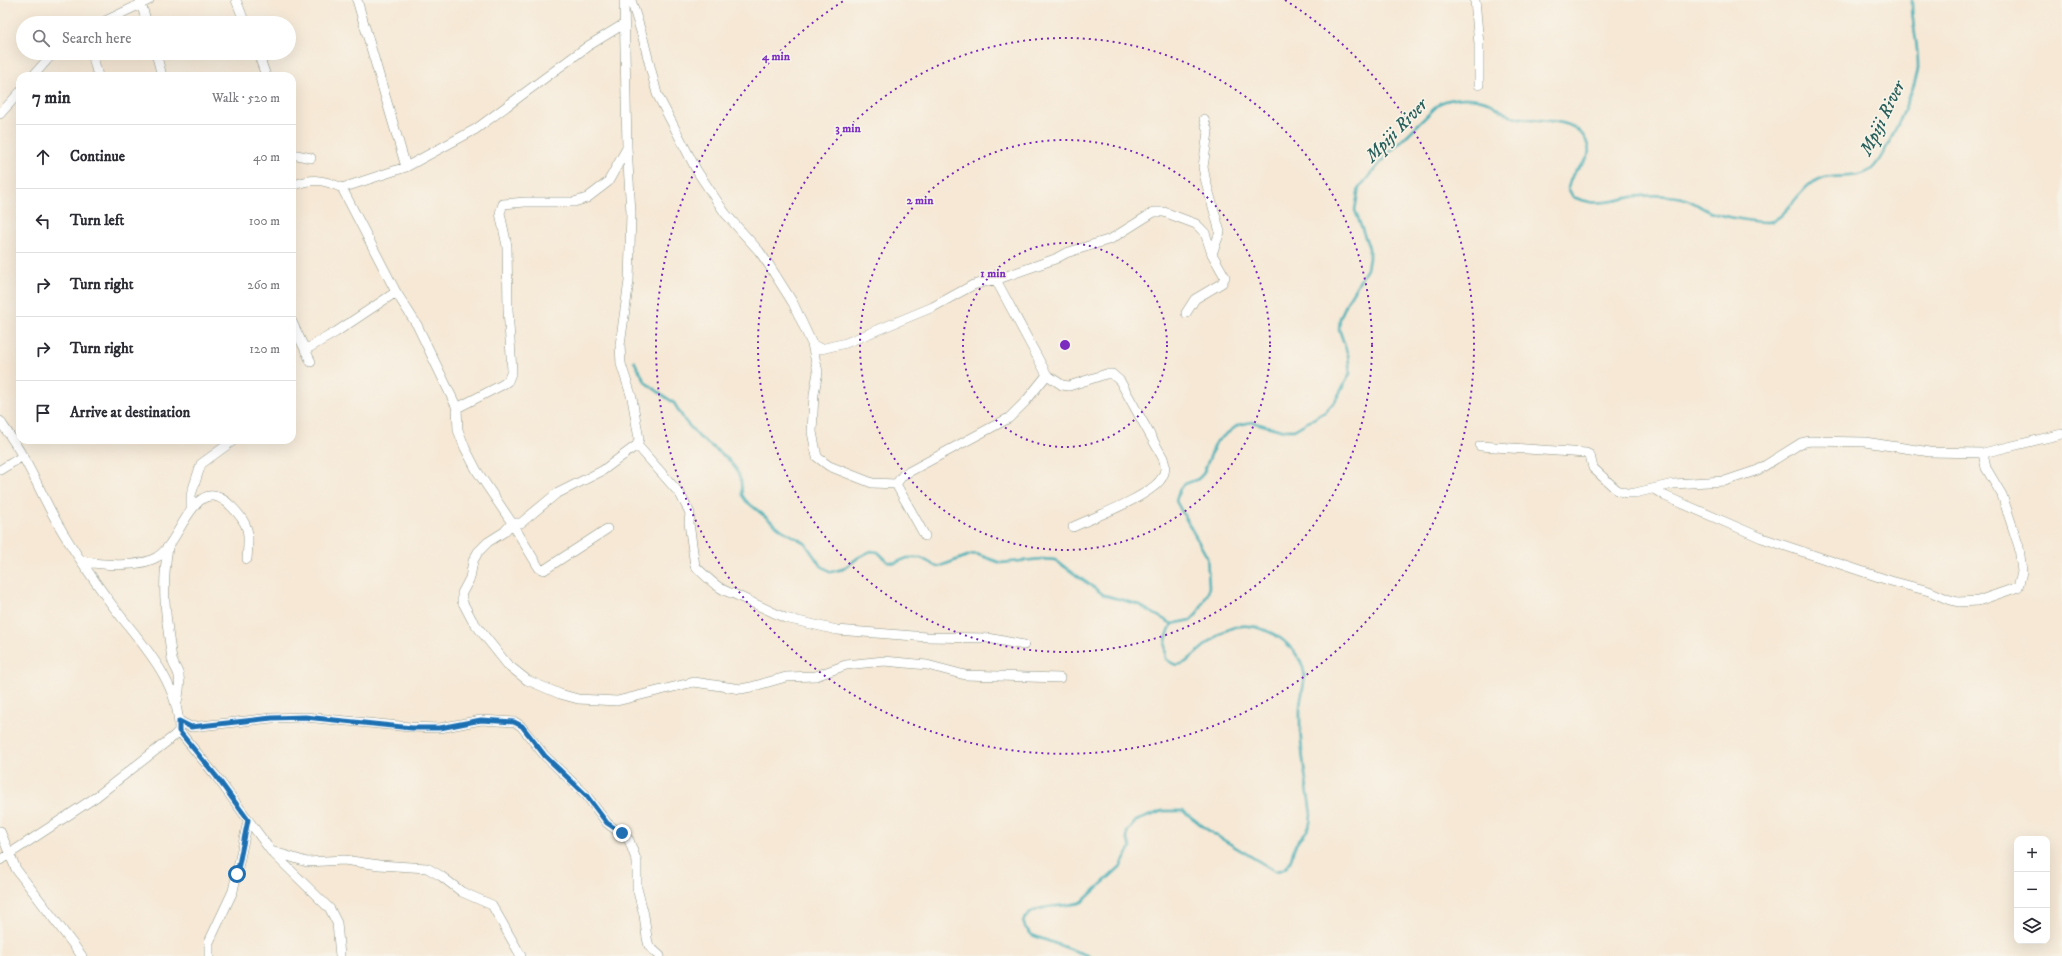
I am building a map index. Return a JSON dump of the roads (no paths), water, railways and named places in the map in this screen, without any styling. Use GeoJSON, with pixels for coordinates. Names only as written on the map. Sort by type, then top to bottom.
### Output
{"type":"FeatureCollection","features":[{"type":"Feature","properties":{"kind":"street"},"geometry":{"type":"LineString","coordinates":[[236,0],[242,16]]}},
{"type":"Feature","properties":{"kind":"street"},"geometry":{"type":"LineString","coordinates":[[357,0],[406,167]]}},
{"type":"Feature","properties":{"kind":"street"},"geometry":{"type":"LineString","coordinates":[[624,0],[627,147],[631,213],[629,281],[620,345],[621,364],[632,398],[638,439],[637,445],[602,471],[556,494],[521,523],[512,523],[504,532],[488,542],[478,552],[473,560],[470,578],[462,593],[462,601],[472,620],[507,664],[527,680],[566,696],[578,699],[617,701],[694,682],[741,689],[786,677],[816,676],[846,666],[884,660],[927,665],[965,675],[1014,678],[1060,678]]}},
{"type":"Feature","properties":{"kind":"street"},"geometry":{"type":"LineString","coordinates":[[631,0],[643,38],[657,94],[697,171],[724,213],[759,251],[769,265],[793,303],[812,344],[818,372],[814,394],[812,432],[817,457],[829,466],[872,483],[896,484]]}},
{"type":"Feature","properties":{"kind":"street"},"geometry":{"type":"LineString","coordinates":[[1475,0],[1479,44],[1478,85]]}},
{"type":"Feature","properties":{"kind":"street"},"geometry":{"type":"LineString","coordinates":[[114,16],[143,1],[146,16]]}},
{"type":"Feature","properties":{"kind":"street"},"geometry":{"type":"LineString","coordinates":[[342,188],[406,167],[476,129],[588,46],[624,24]]}},
{"type":"Feature","properties":{"kind":"street"},"geometry":{"type":"LineString","coordinates":[[36,72],[47,60]]}},
{"type":"Feature","properties":{"kind":"street"},"geometry":{"type":"LineString","coordinates":[[94,60],[97,72]]}},
{"type":"Feature","properties":{"kind":"street"},"geometry":{"type":"LineString","coordinates":[[158,60],[161,72]]}},
{"type":"Feature","properties":{"kind":"street"},"geometry":{"type":"LineString","coordinates":[[260,60],[265,72]]}},
{"type":"Feature","properties":{"kind":"street"},"geometry":{"type":"LineString","coordinates":[[0,114],[16,96]]}},
{"type":"Feature","properties":{"kind":"street"},"geometry":{"type":"LineString","coordinates":[[1204,119],[1208,132],[1203,167],[1220,232],[1212,254]]}},
{"type":"Feature","properties":{"kind":"street"},"geometry":{"type":"LineString","coordinates":[[457,408],[508,381],[512,371],[508,309],[507,246],[500,213],[503,204],[525,202],[574,202],[587,198],[608,182],[627,147]]}},
{"type":"Feature","properties":{"kind":"street"},"geometry":{"type":"LineString","coordinates":[[296,155],[311,158]]}},
{"type":"Feature","properties":{"kind":"street"},"geometry":{"type":"LineString","coordinates":[[296,185],[312,180],[327,180],[342,188],[396,292],[417,325],[457,408],[458,430],[465,448],[477,471],[512,523],[539,568],[544,570],[607,529]]}},
{"type":"Feature","properties":{"kind":"street"},"geometry":{"type":"LineString","coordinates":[[812,344],[821,349],[846,342],[933,307],[973,285],[996,280],[1055,259],[1066,253],[1111,239],[1154,212],[1164,212],[1196,224],[1205,233],[1212,254],[1225,277],[1222,282],[1195,299],[1186,312]]}},
{"type":"Feature","properties":{"kind":"street"},"geometry":{"type":"LineString","coordinates":[[996,280],[1047,375],[1062,385],[1069,386],[1106,374],[1112,374],[1120,381],[1164,458],[1165,471],[1161,480],[1150,489],[1072,527]]}},
{"type":"Feature","properties":{"kind":"street"},"geometry":{"type":"LineString","coordinates":[[305,350],[336,332],[396,292]]}},
{"type":"Feature","properties":{"kind":"street"},"geometry":{"type":"LineString","coordinates":[[296,331],[312,362]]}},
{"type":"Feature","properties":{"kind":"street"},"geometry":{"type":"LineString","coordinates":[[896,484],[903,475],[1009,418],[1026,401],[1047,375]]}},
{"type":"Feature","properties":{"kind":"street"},"geometry":{"type":"LineString","coordinates":[[0,421],[23,456],[58,523],[82,561],[129,628],[156,659],[176,707],[179,721],[179,731],[216,776],[271,851],[333,913],[337,923],[340,956]]}},
{"type":"Feature","properties":{"kind":"street"},"geometry":{"type":"LineString","coordinates":[[1480,446],[1586,453],[1590,455],[1594,468],[1617,490],[1626,493],[1635,493],[1672,484],[1725,481],[1758,470],[1801,443],[1810,441],[1865,442],[1930,452],[1983,453],[2062,434]]}},
{"type":"Feature","properties":{"kind":"street"},"geometry":{"type":"LineString","coordinates":[[191,508],[191,496],[201,464],[228,444]]}},
{"type":"Feature","properties":{"kind":"street"},"geometry":{"type":"LineString","coordinates":[[637,445],[680,494],[690,513],[695,566],[716,586],[726,592],[734,594],[785,618],[837,630],[927,637],[988,638],[1024,645]]}},
{"type":"Feature","properties":{"kind":"street"},"geometry":{"type":"LineString","coordinates":[[1654,489],[1665,496],[1762,538],[1891,581],[1929,591],[1947,599],[1958,602],[1978,601],[2018,587],[2022,572],[2019,547],[2002,495],[1986,468],[1983,453]]}},
{"type":"Feature","properties":{"kind":"street"},"geometry":{"type":"LineString","coordinates":[[0,470],[23,456]]}},
{"type":"Feature","properties":{"kind":"street"},"geometry":{"type":"LineString","coordinates":[[896,484],[925,536]]}},
{"type":"Feature","properties":{"kind":"street"},"geometry":{"type":"LineString","coordinates":[[176,707],[179,691],[179,676],[172,661],[164,599],[164,572],[168,548],[191,508],[207,497],[217,495],[225,500],[244,518],[249,536],[247,559]]}},
{"type":"Feature","properties":{"kind":"street"},"geometry":{"type":"LineString","coordinates":[[82,561],[102,565],[147,561],[157,557],[168,548]]}},
{"type":"Feature","properties":{"kind":"street"},"geometry":{"type":"LineString","coordinates":[[179,721],[191,727],[196,727],[272,718],[305,717],[412,728],[456,726],[481,720],[514,722],[522,726],[545,756],[586,795],[607,823],[629,840],[637,862],[637,888],[644,915],[649,946],[660,956]]}},
{"type":"Feature","properties":{"kind":"street"},"geometry":{"type":"LineString","coordinates":[[0,860],[10,852],[96,797],[179,731]]}},
{"type":"Feature","properties":{"kind":"street"},"geometry":{"type":"LineString","coordinates":[[209,956],[209,942],[233,891],[248,820]]}},
{"type":"Feature","properties":{"kind":"street"},"geometry":{"type":"LineString","coordinates":[[0,831],[16,869],[82,956]]}},
{"type":"Feature","properties":{"kind":"street"},"geometry":{"type":"LineString","coordinates":[[271,851],[289,858],[312,863],[344,860],[379,865],[427,868],[441,876],[462,892],[492,905],[521,956]]}},
{"type":"Feature","properties":{"kind":"waterway","name":"Mpiji River"},"geometry":{"type":"LineString","coordinates":[[1172,624],[1191,620],[1197,614],[1208,593],[1209,586],[1207,557],[1176,501],[1180,488],[1185,484],[1198,479],[1203,474],[1216,442],[1238,425],[1252,422],[1281,430],[1294,430],[1325,412],[1335,401],[1350,374],[1348,355],[1339,329],[1340,318],[1348,300],[1367,269],[1369,258],[1369,248],[1355,210],[1359,188],[1387,155],[1440,103],[1457,98],[1482,100],[1511,116],[1567,124],[1576,129],[1583,136],[1589,151],[1587,159],[1573,174],[1570,181],[1568,188],[1573,197],[1590,202],[1600,202],[1637,196],[1672,196],[1686,199],[1715,214],[1769,222],[1780,216],[1802,191],[1813,182],[1827,177],[1855,176],[1869,171],[1875,165],[1898,124],[1916,78],[1918,60],[1912,0]]}},
{"type":"Feature","properties":{"kind":"waterway"},"geometry":{"type":"LineString","coordinates":[[634,361],[646,383],[674,403],[685,421],[699,437],[727,458],[736,469],[741,481],[742,495],[746,501],[782,530],[805,543],[820,565],[831,572],[843,569],[859,557],[871,551],[878,552],[888,562],[895,563],[907,558],[921,558],[938,567],[976,554],[1001,563],[1042,559],[1055,560],[1104,595],[1137,604],[1172,624]]}},
{"type":"Feature","properties":{"kind":"waterway"},"geometry":{"type":"LineString","coordinates":[[1089,956],[1032,935],[1025,927],[1023,921],[1028,915],[1042,908],[1082,902],[1121,866],[1131,847],[1127,839],[1127,832],[1136,821],[1162,811],[1183,811],[1212,833],[1275,871],[1286,868],[1289,865],[1296,844],[1310,825],[1311,814],[1303,761],[1300,721],[1300,704],[1304,685],[1304,672],[1298,657],[1280,638],[1265,630],[1252,626],[1240,626],[1229,629],[1219,635],[1186,662],[1176,665],[1166,659],[1165,654],[1166,641],[1172,624]]}}]}
